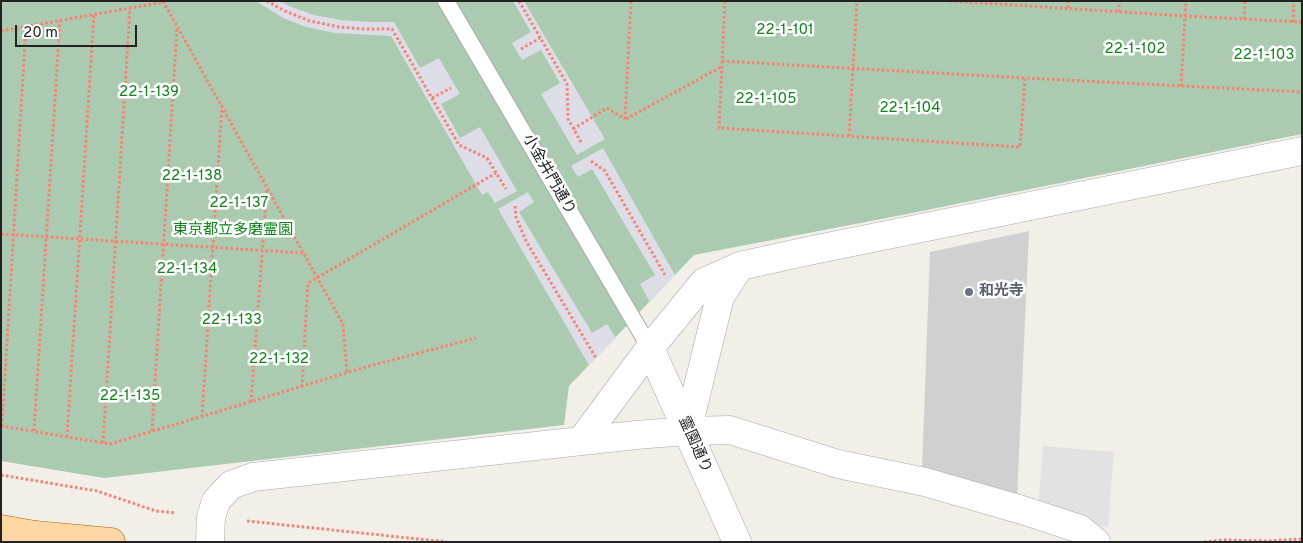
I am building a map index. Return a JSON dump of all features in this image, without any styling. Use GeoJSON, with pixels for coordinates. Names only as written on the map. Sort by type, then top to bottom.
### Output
{"type":"FeatureCollection","features":[{"type":"Feature","properties":{"kind":"main road"},"geometry":{"type":"LineString","coordinates":[[1,529],[111,542]]}},
{"type":"Feature","properties":{"kind":"street"},"geometry":{"type":"LineString","coordinates":[[581,441],[650,348],[704,282],[740,266],[808,250],[1302,151]]}},
{"type":"Feature","properties":{"kind":"street"},"geometry":{"type":"LineString","coordinates":[[687,431],[720,296],[740,266]]}},
{"type":"Feature","properties":{"kind":"street","name":"霊園通り"},"geometry":{"type":"LineString","coordinates":[[650,348],[737,542]]}},
{"type":"Feature","properties":{"kind":"street"},"geometry":{"type":"LineString","coordinates":[[210,542],[211,517],[216,501],[231,485],[253,477],[581,441],[687,431],[730,430],[838,464],[925,482],[1022,510],[1080,529],[1096,542]]}},
{"type":"Feature","properties":{"kind":"lane","name":"小金井門通り"},"geometry":{"type":"LineString","coordinates":[[446,1],[650,348]]}},
{"type":"Feature","properties":{"kind":"path"},"geometry":{"type":"LineString","coordinates":[[267,1],[310,21],[339,27],[392,29],[459,145],[487,158],[506,189]]}},
{"type":"Feature","properties":{"kind":"path"},"geometry":{"type":"LineString","coordinates":[[519,1],[567,84],[568,119],[582,144]]}},
{"type":"Feature","properties":{"kind":"path"},"geometry":{"type":"LineString","coordinates":[[625,119],[631,1]]}},
{"type":"Feature","properties":{"kind":"path"},"geometry":{"type":"LineString","coordinates":[[725,1],[718,128],[1020,147],[1025,78]]}},
{"type":"Feature","properties":{"kind":"path"},"geometry":{"type":"LineString","coordinates":[[849,136],[857,1]]}},
{"type":"Feature","properties":{"kind":"path"},"geometry":{"type":"LineString","coordinates":[[950,1],[1019,3],[1119,12],[1302,22]]}},
{"type":"Feature","properties":{"kind":"path"},"geometry":{"type":"LineString","coordinates":[[1068,1],[1068,8]]}},
{"type":"Feature","properties":{"kind":"path"},"geometry":{"type":"LineString","coordinates":[[1119,1],[1119,12]]}},
{"type":"Feature","properties":{"kind":"path"},"geometry":{"type":"LineString","coordinates":[[1181,86],[1186,1]]}},
{"type":"Feature","properties":{"kind":"path"},"geometry":{"type":"LineString","coordinates":[[1244,19],[1245,1]]}},
{"type":"Feature","properties":{"kind":"path"},"geometry":{"type":"LineString","coordinates":[[1293,22],[1294,1]]}},
{"type":"Feature","properties":{"kind":"path"},"geometry":{"type":"LineString","coordinates":[[1,31],[164,2],[343,324],[347,373]]}},
{"type":"Feature","properties":{"kind":"path"},"geometry":{"type":"LineString","coordinates":[[103,443],[130,8]]}},
{"type":"Feature","properties":{"kind":"path"},"geometry":{"type":"LineString","coordinates":[[67,436],[94,14]]}},
{"type":"Feature","properties":{"kind":"path"},"geometry":{"type":"LineString","coordinates":[[34,431],[60,20]]}},
{"type":"Feature","properties":{"kind":"path"},"geometry":{"type":"LineString","coordinates":[[26,26],[1,426],[110,444],[347,373],[476,338]]}},
{"type":"Feature","properties":{"kind":"path"},"geometry":{"type":"LineString","coordinates":[[152,431],[178,26]]}},
{"type":"Feature","properties":{"kind":"path"},"geometry":{"type":"LineString","coordinates":[[521,48],[540,38]]}},
{"type":"Feature","properties":{"kind":"path"},"geometry":{"type":"LineString","coordinates":[[722,61],[1302,92]]}},
{"type":"Feature","properties":{"kind":"path"},"geometry":{"type":"LineString","coordinates":[[625,119],[721,66]]}},
{"type":"Feature","properties":{"kind":"path"},"geometry":{"type":"LineString","coordinates":[[432,98],[451,88]]}},
{"type":"Feature","properties":{"kind":"path"},"geometry":{"type":"LineString","coordinates":[[202,417],[222,105]]}},
{"type":"Feature","properties":{"kind":"path"},"geometry":{"type":"LineString","coordinates":[[573,128],[607,108],[625,119]]}},
{"type":"Feature","properties":{"kind":"path"},"geometry":{"type":"LineString","coordinates":[[591,162],[605,171],[669,282]]}},
{"type":"Feature","properties":{"kind":"path"},"geometry":{"type":"LineString","coordinates":[[302,387],[308,284],[496,173]]}},
{"type":"Feature","properties":{"kind":"path"},"geometry":{"type":"LineString","coordinates":[[252,402],[267,187]]}},
{"type":"Feature","properties":{"kind":"path"},"geometry":{"type":"LineString","coordinates":[[515,206],[516,217],[526,241],[596,358]]}},
{"type":"Feature","properties":{"kind":"path"},"geometry":{"type":"LineString","coordinates":[[1,234],[304,253]]}},
{"type":"Feature","properties":{"kind":"path"},"geometry":{"type":"LineString","coordinates":[[1,476],[97,491],[156,510]]}},
{"type":"Feature","properties":{"kind":"path"},"geometry":{"type":"LineString","coordinates":[[261,523],[446,542]]}},
{"type":"Feature","properties":{"kind":"path"},"geometry":{"type":"LineString","coordinates":[[1204,542],[1302,539]]}},
{"type":"Feature","properties":{"kind":"shaded area"},"geometry":{"type":"Polygon","coordinates":[[[256,1],[279,1],[314,15],[341,20],[394,22],[420,68],[439,58],[460,94],[441,104],[460,138],[480,127],[517,191],[495,203],[488,192],[482,195],[391,36],[335,33],[306,27],[283,18],[256,1]]]}},
{"type":"Feature","properties":{"kind":"shaded area"},"geometry":{"type":"Polygon","coordinates":[[[513,1],[524,1],[605,139],[577,155],[541,94],[560,83],[541,50],[522,60],[512,43],[531,32],[513,1]]]}},
{"type":"Feature","properties":{"kind":"shaded area"},"geometry":{"type":"Polygon","coordinates":[[[603,148],[675,275],[650,302],[640,284],[655,275],[592,169],[578,177],[571,166],[603,148]]]}},
{"type":"Feature","properties":{"kind":"shaded area"},"geometry":{"type":"Polygon","coordinates":[[[528,192],[534,202],[519,212],[592,333],[607,324],[616,338],[589,365],[498,209],[528,192]]]}},
{"type":"Feature","properties":{"kind":"shaded area"},"geometry":{"type":"Polygon","coordinates":[[[1029,231],[1017,498],[922,470],[930,252],[1029,231]]]}},
{"type":"Feature","properties":{"kind":"shaded area"},"geometry":{"type":"Polygon","coordinates":[[[1043,446],[1114,452],[1108,527],[1037,521],[1043,446]]]}},
{"type":"Feature","properties":{"kind":"green space","name":"東京都立多磨霊園"},"geometry":{"type":"Polygon","coordinates":[[[1,1],[1302,1],[1302,134],[694,255],[569,386],[564,425],[104,478],[1,461],[1,1]]]}},
{"type":"Feature","properties":{"kind":"place","name":"和光寺"},"geometry":{"type":"Point","coordinates":[969,292]}},
{"type":"Feature","properties":{"kind":"park label","name":"22-1-101"},"geometry":{"type":"Point","coordinates":[785,31]}},
{"type":"Feature","properties":{"kind":"park label","name":"22-1-102"},"geometry":{"type":"Point","coordinates":[1135,50]}},
{"type":"Feature","properties":{"kind":"park label","name":"22-1-103"},"geometry":{"type":"Point","coordinates":[1264,56]}},
{"type":"Feature","properties":{"kind":"park label","name":"22-1-139"},"geometry":{"type":"Point","coordinates":[149,93]}},
{"type":"Feature","properties":{"kind":"park label","name":"22-1-105"},"geometry":{"type":"Point","coordinates":[766,100]}},
{"type":"Feature","properties":{"kind":"park label","name":"22-1-104"},"geometry":{"type":"Point","coordinates":[910,109]}},
{"type":"Feature","properties":{"kind":"park label","name":"22-1-138"},"geometry":{"type":"Point","coordinates":[192,177]}},
{"type":"Feature","properties":{"kind":"park label","name":"22-1-137"},"geometry":{"type":"Point","coordinates":[239,204]}},
{"type":"Feature","properties":{"kind":"park label","name":"22-1-134"},"geometry":{"type":"Point","coordinates":[187,270]}},
{"type":"Feature","properties":{"kind":"park label","name":"22-1-133"},"geometry":{"type":"Point","coordinates":[232,321]}},
{"type":"Feature","properties":{"kind":"park label","name":"22-1-132"},"geometry":{"type":"Point","coordinates":[279,360]}},
{"type":"Feature","properties":{"kind":"park label","name":"22-1-135"},"geometry":{"type":"Point","coordinates":[130,397]}}]}
